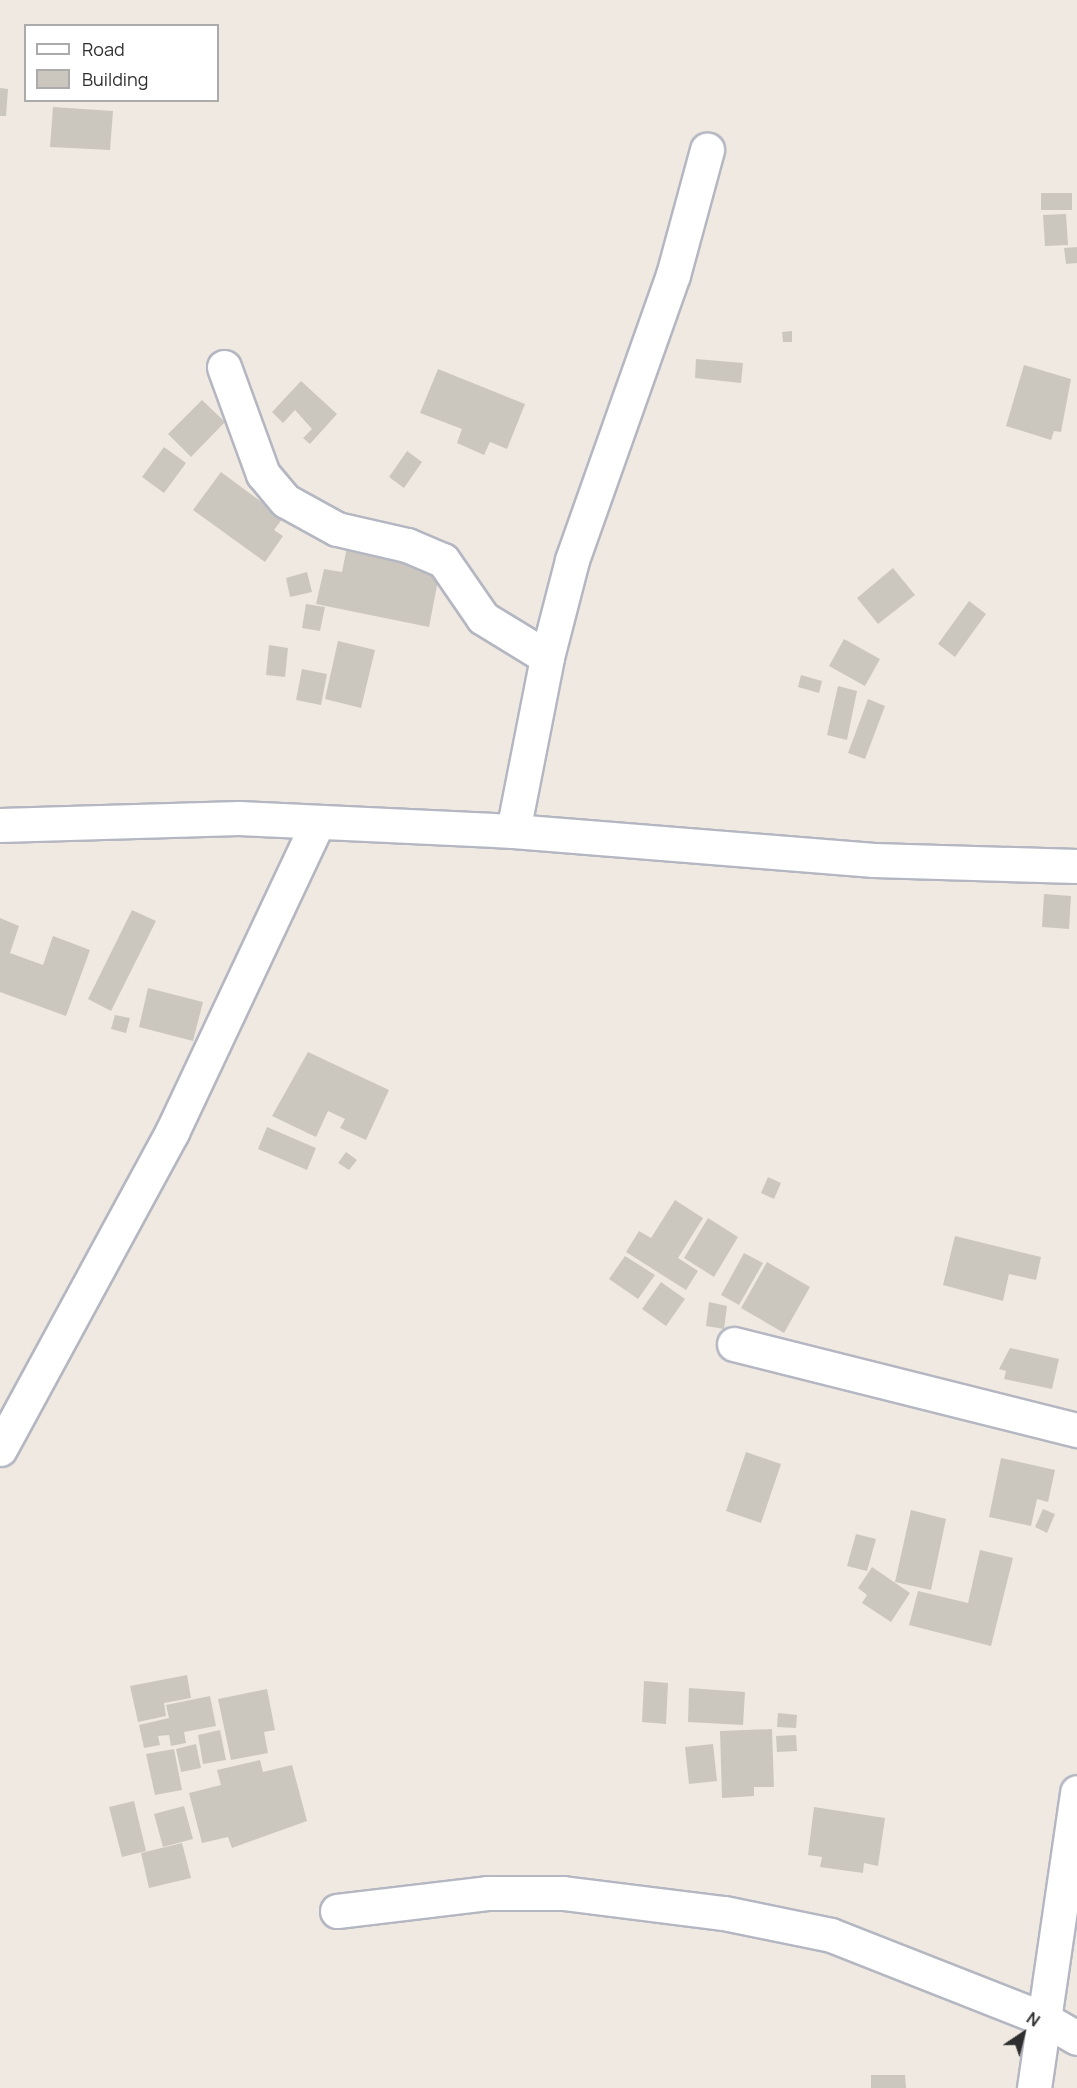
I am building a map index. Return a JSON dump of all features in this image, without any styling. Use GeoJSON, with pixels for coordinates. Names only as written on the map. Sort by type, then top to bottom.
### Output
{"type":"FeatureCollection","features":[{"type":"Feature","properties":{"kind":"street"},"geometry":{"type":"LineString","coordinates":[[513,831],[546,657],[572,560],[673,275],[706,150]]}},
{"type":"Feature","properties":{"kind":"street"},"geometry":{"type":"LineString","coordinates":[[224,367],[263,474],[286,501],[337,529],[407,545],[443,560],[483,618],[546,657]]}},
{"type":"Feature","properties":{"kind":"street"},"geometry":{"type":"LineString","coordinates":[[0,825],[239,818],[317,824],[513,831],[874,860],[1077,866]]}},
{"type":"Feature","properties":{"kind":"street"},"geometry":{"type":"LineString","coordinates":[[0,1449],[172,1132],[317,824]]}},
{"type":"Feature","properties":{"kind":"street"},"geometry":{"type":"LineString","coordinates":[[734,1344],[1077,1430]]}},
{"type":"Feature","properties":{"kind":"street"},"geometry":{"type":"LineString","coordinates":[[1034,2088],[1077,1792]]}},
{"type":"Feature","properties":{"kind":"street"},"geometry":{"type":"LineString","coordinates":[[337,1911],[488,1893],[563,1893],[724,1913],[831,1935],[1044,2019],[1077,2038]]}},
{"type":"Feature","properties":{"kind":"building"},"geometry":{"type":"Polygon","coordinates":[[[0,88],[8,89],[6,116],[0,116],[0,88]]]}},
{"type":"Feature","properties":{"kind":"building"},"geometry":{"type":"Polygon","coordinates":[[[53,107],[113,111],[110,150],[50,147],[53,107]]]}},
{"type":"Feature","properties":{"kind":"building"},"geometry":{"type":"Polygon","coordinates":[[[1041,193],[1072,193],[1072,210],[1041,210],[1041,193]]]}},
{"type":"Feature","properties":{"kind":"building"},"geometry":{"type":"Polygon","coordinates":[[[1066,214],[1068,245],[1045,246],[1043,215],[1066,214]]]}},
{"type":"Feature","properties":{"kind":"building"},"geometry":{"type":"Polygon","coordinates":[[[1077,247],[1077,263],[1066,264],[1064,248],[1077,247]]]}},
{"type":"Feature","properties":{"kind":"building"},"geometry":{"type":"Polygon","coordinates":[[[792,331],[792,342],[783,342],[782,332],[792,331]]]}},
{"type":"Feature","properties":{"kind":"building"},"geometry":{"type":"Polygon","coordinates":[[[696,359],[743,363],[741,383],[695,378],[696,359]]]}},
{"type":"Feature","properties":{"kind":"building"},"geometry":{"type":"Polygon","coordinates":[[[1024,365],[1071,379],[1061,432],[1054,431],[1051,440],[1006,426],[1024,365]]]}},
{"type":"Feature","properties":{"kind":"building"},"geometry":{"type":"Polygon","coordinates":[[[438,369],[525,404],[507,449],[490,442],[484,455],[457,443],[462,429],[420,413],[438,369]]]}},
{"type":"Feature","properties":{"kind":"building"},"geometry":{"type":"Polygon","coordinates":[[[301,381],[337,414],[310,444],[303,438],[312,429],[295,410],[283,423],[272,412],[301,381]]]}},
{"type":"Feature","properties":{"kind":"building"},"geometry":{"type":"Polygon","coordinates":[[[202,400],[225,422],[191,457],[168,434],[202,400]]]}},
{"type":"Feature","properties":{"kind":"building"},"geometry":{"type":"Polygon","coordinates":[[[164,447],[186,463],[164,493],[142,477],[164,447]]]}},
{"type":"Feature","properties":{"kind":"building"},"geometry":{"type":"Polygon","coordinates":[[[407,451],[422,462],[404,488],[389,477],[407,451]]]}},
{"type":"Feature","properties":{"kind":"building"},"geometry":{"type":"Polygon","coordinates":[[[221,472],[283,518],[274,530],[283,536],[265,562],[193,510],[221,472]]]}},
{"type":"Feature","properties":{"kind":"building"},"geometry":{"type":"Polygon","coordinates":[[[347,547],[441,565],[429,627],[316,604],[324,569],[342,572],[347,547]]]}},
{"type":"Feature","properties":{"kind":"building"},"geometry":{"type":"Polygon","coordinates":[[[893,568],[915,595],[878,624],[857,598],[893,568]]]}},
{"type":"Feature","properties":{"kind":"building"},"geometry":{"type":"Polygon","coordinates":[[[307,572],[312,592],[290,597],[286,578],[307,572]]]}},
{"type":"Feature","properties":{"kind":"building"},"geometry":{"type":"Polygon","coordinates":[[[969,601],[986,614],[955,657],[938,644],[969,601]]]}},
{"type":"Feature","properties":{"kind":"building"},"geometry":{"type":"Polygon","coordinates":[[[306,604],[325,607],[320,631],[302,628],[306,604]]]}},
{"type":"Feature","properties":{"kind":"building"},"geometry":{"type":"Polygon","coordinates":[[[844,639],[880,659],[865,686],[829,666],[844,639]]]}},
{"type":"Feature","properties":{"kind":"building"},"geometry":{"type":"Polygon","coordinates":[[[338,641],[375,650],[361,708],[325,699],[338,641]]]}},
{"type":"Feature","properties":{"kind":"building"},"geometry":{"type":"Polygon","coordinates":[[[269,645],[288,648],[285,677],[266,675],[269,645]]]}},
{"type":"Feature","properties":{"kind":"building"},"geometry":{"type":"Polygon","coordinates":[[[302,669],[327,674],[321,705],[296,700],[302,669]]]}},
{"type":"Feature","properties":{"kind":"building"},"geometry":{"type":"Polygon","coordinates":[[[801,675],[822,681],[819,693],[798,687],[801,675]]]}},
{"type":"Feature","properties":{"kind":"building"},"geometry":{"type":"Polygon","coordinates":[[[838,686],[857,691],[847,740],[827,735],[838,686]]]}},
{"type":"Feature","properties":{"kind":"building"},"geometry":{"type":"Polygon","coordinates":[[[868,699],[885,706],[865,759],[848,753],[868,699]]]}},
{"type":"Feature","properties":{"kind":"building"},"geometry":{"type":"Polygon","coordinates":[[[1044,894],[1071,896],[1069,929],[1042,927],[1044,894]]]}},
{"type":"Feature","properties":{"kind":"building"},"geometry":{"type":"Polygon","coordinates":[[[132,910],[156,921],[111,1011],[88,999],[132,910]]]}},
{"type":"Feature","properties":{"kind":"building"},"geometry":{"type":"Polygon","coordinates":[[[0,918],[19,926],[10,953],[43,965],[53,936],[90,950],[66,1016],[0,992],[0,918]]]}},
{"type":"Feature","properties":{"kind":"building"},"geometry":{"type":"Polygon","coordinates":[[[148,988],[203,1002],[193,1041],[139,1027],[148,988]]]}},
{"type":"Feature","properties":{"kind":"building"},"geometry":{"type":"Polygon","coordinates":[[[115,1015],[130,1018],[126,1033],[111,1029],[115,1015]]]}},
{"type":"Feature","properties":{"kind":"building"},"geometry":{"type":"Polygon","coordinates":[[[308,1052],[389,1090],[366,1140],[340,1128],[345,1119],[328,1111],[316,1137],[272,1116],[308,1052]]]}},
{"type":"Feature","properties":{"kind":"building"},"geometry":{"type":"Polygon","coordinates":[[[267,1127],[316,1148],[307,1170],[258,1149],[267,1127]]]}},
{"type":"Feature","properties":{"kind":"building"},"geometry":{"type":"Polygon","coordinates":[[[346,1152],[357,1160],[349,1170],[338,1163],[346,1152]]]}},
{"type":"Feature","properties":{"kind":"building"},"geometry":{"type":"Polygon","coordinates":[[[768,1177],[781,1183],[774,1199],[761,1193],[768,1177]]]}},
{"type":"Feature","properties":{"kind":"building"},"geometry":{"type":"Polygon","coordinates":[[[675,1200],[703,1218],[678,1258],[698,1271],[686,1290],[626,1252],[639,1231],[651,1238],[675,1200]]]}},
{"type":"Feature","properties":{"kind":"building"},"geometry":{"type":"Polygon","coordinates":[[[708,1218],[738,1237],[714,1277],[684,1258],[708,1218]]]}},
{"type":"Feature","properties":{"kind":"building"},"geometry":{"type":"Polygon","coordinates":[[[955,1236],[1041,1257],[1036,1280],[1009,1274],[1003,1301],[943,1285],[955,1236]]]}},
{"type":"Feature","properties":{"kind":"building"},"geometry":{"type":"Polygon","coordinates":[[[744,1253],[763,1263],[739,1305],[721,1295],[744,1253]]]}},
{"type":"Feature","properties":{"kind":"building"},"geometry":{"type":"Polygon","coordinates":[[[625,1256],[655,1275],[638,1299],[609,1279],[625,1256]]]}},
{"type":"Feature","properties":{"kind":"building"},"geometry":{"type":"Polygon","coordinates":[[[767,1262],[810,1287],[784,1333],[741,1308],[767,1262]]]}},
{"type":"Feature","properties":{"kind":"building"},"geometry":{"type":"Polygon","coordinates":[[[661,1282],[685,1299],[666,1326],[642,1309],[661,1282]]]}},
{"type":"Feature","properties":{"kind":"building"},"geometry":{"type":"Polygon","coordinates":[[[709,1302],[727,1306],[724,1329],[706,1326],[709,1302]]]}},
{"type":"Feature","properties":{"kind":"building"},"geometry":{"type":"Polygon","coordinates":[[[1010,1348],[1059,1359],[1052,1389],[1004,1379],[1006,1371],[999,1369],[1010,1348]]]}},
{"type":"Feature","properties":{"kind":"building"},"geometry":{"type":"Polygon","coordinates":[[[746,1452],[781,1464],[761,1523],[726,1511],[746,1452]]]}},
{"type":"Feature","properties":{"kind":"building"},"geometry":{"type":"Polygon","coordinates":[[[1001,1458],[1055,1470],[1048,1502],[1037,1499],[1031,1526],[989,1517],[1001,1458]]]}},
{"type":"Feature","properties":{"kind":"building"},"geometry":{"type":"Polygon","coordinates":[[[1043,1509],[1055,1514],[1047,1533],[1035,1527],[1043,1509]]]}},
{"type":"Feature","properties":{"kind":"building"},"geometry":{"type":"Polygon","coordinates":[[[911,1510],[946,1519],[931,1590],[895,1582],[911,1510]]]}},
{"type":"Feature","properties":{"kind":"building"},"geometry":{"type":"Polygon","coordinates":[[[856,1534],[876,1539],[867,1571],[847,1566],[856,1534]]]}},
{"type":"Feature","properties":{"kind":"building"},"geometry":{"type":"Polygon","coordinates":[[[980,1550],[1013,1558],[991,1646],[909,1625],[918,1591],[968,1603],[980,1550]]]}},
{"type":"Feature","properties":{"kind":"building"},"geometry":{"type":"Polygon","coordinates":[[[872,1567],[910,1593],[891,1622],[862,1603],[867,1595],[858,1588],[872,1567]]]}},
{"type":"Feature","properties":{"kind":"building"},"geometry":{"type":"Polygon","coordinates":[[[187,1675],[191,1698],[164,1703],[166,1716],[138,1722],[130,1686],[187,1675]]]}},
{"type":"Feature","properties":{"kind":"building"},"geometry":{"type":"Polygon","coordinates":[[[644,1681],[668,1683],[666,1724],[642,1722],[644,1681]]]}},
{"type":"Feature","properties":{"kind":"building"},"geometry":{"type":"Polygon","coordinates":[[[689,1688],[745,1692],[743,1725],[688,1722],[689,1688]]]}},
{"type":"Feature","properties":{"kind":"building"},"geometry":{"type":"Polygon","coordinates":[[[267,1689],[275,1730],[264,1732],[268,1753],[231,1760],[218,1699],[267,1689]]]}},
{"type":"Feature","properties":{"kind":"building"},"geometry":{"type":"Polygon","coordinates":[[[210,1696],[216,1726],[184,1732],[186,1743],[171,1746],[169,1735],[158,1736],[160,1745],[144,1748],[139,1725],[169,1718],[166,1705],[210,1696]]]}},
{"type":"Feature","properties":{"kind":"building"},"geometry":{"type":"Polygon","coordinates":[[[778,1713],[797,1715],[796,1728],[777,1727],[778,1713]]]}},
{"type":"Feature","properties":{"kind":"building"},"geometry":{"type":"Polygon","coordinates":[[[772,1729],[774,1787],[754,1787],[754,1796],[722,1798],[720,1731],[772,1729]]]}},
{"type":"Feature","properties":{"kind":"building"},"geometry":{"type":"Polygon","coordinates":[[[220,1730],[226,1760],[203,1764],[198,1735],[220,1730]]]}},
{"type":"Feature","properties":{"kind":"building"},"geometry":{"type":"Polygon","coordinates":[[[796,1735],[797,1751],[777,1752],[776,1736],[796,1735]]]}},
{"type":"Feature","properties":{"kind":"building"},"geometry":{"type":"Polygon","coordinates":[[[196,1744],[201,1768],[181,1772],[176,1749],[196,1744]]]}},
{"type":"Feature","properties":{"kind":"building"},"geometry":{"type":"Polygon","coordinates":[[[713,1744],[717,1781],[689,1784],[685,1747],[713,1744]]]}},
{"type":"Feature","properties":{"kind":"building"},"geometry":{"type":"Polygon","coordinates":[[[174,1749],[182,1790],[155,1795],[146,1754],[174,1749]]]}},
{"type":"Feature","properties":{"kind":"building"},"geometry":{"type":"Polygon","coordinates":[[[260,1760],[263,1772],[292,1765],[307,1821],[232,1848],[228,1837],[202,1843],[189,1793],[221,1785],[217,1770],[260,1760]]]}},
{"type":"Feature","properties":{"kind":"building"},"geometry":{"type":"Polygon","coordinates":[[[134,1801],[146,1851],[122,1857],[109,1807],[134,1801]]]}},
{"type":"Feature","properties":{"kind":"building"},"geometry":{"type":"Polygon","coordinates":[[[184,1806],[193,1839],[163,1847],[154,1814],[184,1806]]]}},
{"type":"Feature","properties":{"kind":"building"},"geometry":{"type":"Polygon","coordinates":[[[814,1807],[885,1818],[878,1866],[864,1863],[863,1873],[820,1867],[822,1857],[808,1855],[814,1807]]]}},
{"type":"Feature","properties":{"kind":"building"},"geometry":{"type":"Polygon","coordinates":[[[182,1843],[191,1878],[149,1888],[141,1853],[182,1843]]]}},
{"type":"Feature","properties":{"kind":"building"},"geometry":{"type":"Polygon","coordinates":[[[871,2075],[905,2075],[906,2088],[871,2088],[871,2075]]]}}]}
